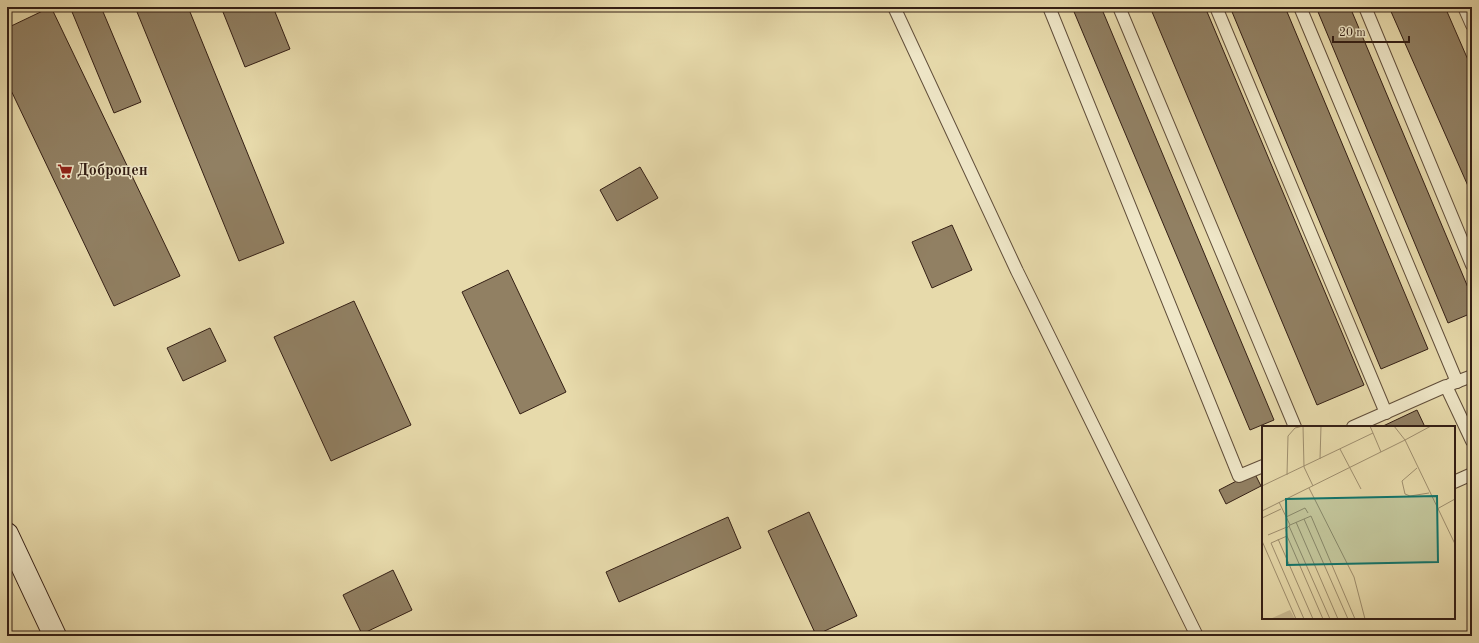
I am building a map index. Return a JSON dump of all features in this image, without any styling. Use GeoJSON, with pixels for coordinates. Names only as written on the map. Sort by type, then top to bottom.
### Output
{"type":"FeatureCollection","features":[{"type":"Feature","properties":{"kind":"main road"},"geometry":{"type":"LineString","coordinates":[[7,534],[55,636]]}},
{"type":"Feature","properties":{"kind":"lane"},"geometry":{"type":"LineString","coordinates":[[894,7],[1017,271],[1197,636]]}},
{"type":"Feature","properties":{"kind":"lane"},"geometry":{"type":"LineString","coordinates":[[1049,7],[1239,476],[1262,466]]}},
{"type":"Feature","properties":{"kind":"lane"},"geometry":{"type":"LineString","coordinates":[[1119,7],[1295,426]]}},
{"type":"Feature","properties":{"kind":"lane"},"geometry":{"type":"LineString","coordinates":[[1216,7],[1386,413]]}},
{"type":"Feature","properties":{"kind":"lane"},"geometry":{"type":"LineString","coordinates":[[1300,7],[1452,384],[1472,441]]}},
{"type":"Feature","properties":{"kind":"lane"},"geometry":{"type":"LineString","coordinates":[[1365,7],[1472,265]]}},
{"type":"Feature","properties":{"kind":"lane"},"geometry":{"type":"LineString","coordinates":[[1464,7],[1472,25]]}},
{"type":"Feature","properties":{"kind":"lane"},"geometry":{"type":"LineString","coordinates":[[1355,426],[1472,376]]}},
{"type":"Feature","properties":{"kind":"lane"},"geometry":{"type":"LineString","coordinates":[[1455,482],[1472,474]]}},
{"type":"Feature","properties":{"kind":"building"},"geometry":{"type":"Polygon","coordinates":[[[51,7],[180,276],[114,306],[7,82],[7,28],[51,7]]]}},
{"type":"Feature","properties":{"kind":"building"},"geometry":{"type":"Polygon","coordinates":[[[70,7],[101,7],[141,102],[114,113],[70,7]]]}},
{"type":"Feature","properties":{"kind":"building"},"geometry":{"type":"Polygon","coordinates":[[[135,7],[188,7],[284,243],[239,261],[135,7]]]}},
{"type":"Feature","properties":{"kind":"building"},"geometry":{"type":"Polygon","coordinates":[[[221,7],[273,7],[290,49],[245,67],[221,7]]]}},
{"type":"Feature","properties":{"kind":"building"},"geometry":{"type":"Polygon","coordinates":[[[1072,7],[1101,7],[1274,420],[1250,430],[1072,7]]]}},
{"type":"Feature","properties":{"kind":"building"},"geometry":{"type":"Polygon","coordinates":[[[1150,7],[1205,7],[1364,385],[1317,405],[1150,7]]]}},
{"type":"Feature","properties":{"kind":"building"},"geometry":{"type":"Polygon","coordinates":[[[1230,7],[1285,7],[1428,349],[1381,369],[1230,7]]]}},
{"type":"Feature","properties":{"kind":"building"},"geometry":{"type":"Polygon","coordinates":[[[1316,7],[1350,7],[1472,297],[1472,313],[1448,323],[1316,7]]]}},
{"type":"Feature","properties":{"kind":"building"},"geometry":{"type":"Polygon","coordinates":[[[1389,7],[1445,7],[1472,69],[1472,195],[1389,7]]]}},
{"type":"Feature","properties":{"kind":"building"},"geometry":{"type":"Polygon","coordinates":[[[640,167],[658,198],[617,221],[600,190],[640,167]]]}},
{"type":"Feature","properties":{"kind":"building"},"geometry":{"type":"Polygon","coordinates":[[[952,225],[972,270],[932,288],[912,242],[952,225]]]}},
{"type":"Feature","properties":{"kind":"building"},"geometry":{"type":"Polygon","coordinates":[[[508,270],[566,392],[520,414],[462,292],[508,270]]]}},
{"type":"Feature","properties":{"kind":"building"},"geometry":{"type":"Polygon","coordinates":[[[354,301],[411,425],[331,461],[274,337],[354,301]]]}},
{"type":"Feature","properties":{"kind":"building"},"geometry":{"type":"Polygon","coordinates":[[[210,328],[226,361],[183,381],[167,348],[210,328]]]}},
{"type":"Feature","properties":{"kind":"building"},"geometry":{"type":"Polygon","coordinates":[[[1417,410],[1425,426],[1383,426],[1417,410]]]}},
{"type":"Feature","properties":{"kind":"building"},"geometry":{"type":"Polygon","coordinates":[[[1254,472],[1261,486],[1226,504],[1219,490],[1254,472]]]}},
{"type":"Feature","properties":{"kind":"building"},"geometry":{"type":"Polygon","coordinates":[[[809,512],[857,616],[816,635],[768,531],[809,512]]]}},
{"type":"Feature","properties":{"kind":"building"},"geometry":{"type":"Polygon","coordinates":[[[728,517],[741,548],[619,602],[606,572],[728,517]]]}},
{"type":"Feature","properties":{"kind":"building"},"geometry":{"type":"Polygon","coordinates":[[[393,570],[412,610],[362,634],[343,595],[393,570]]]}},
{"type":"Feature","properties":{"kind":"place","name":"Доброцен"},"geometry":{"type":"Point","coordinates":[65,171]}}]}
